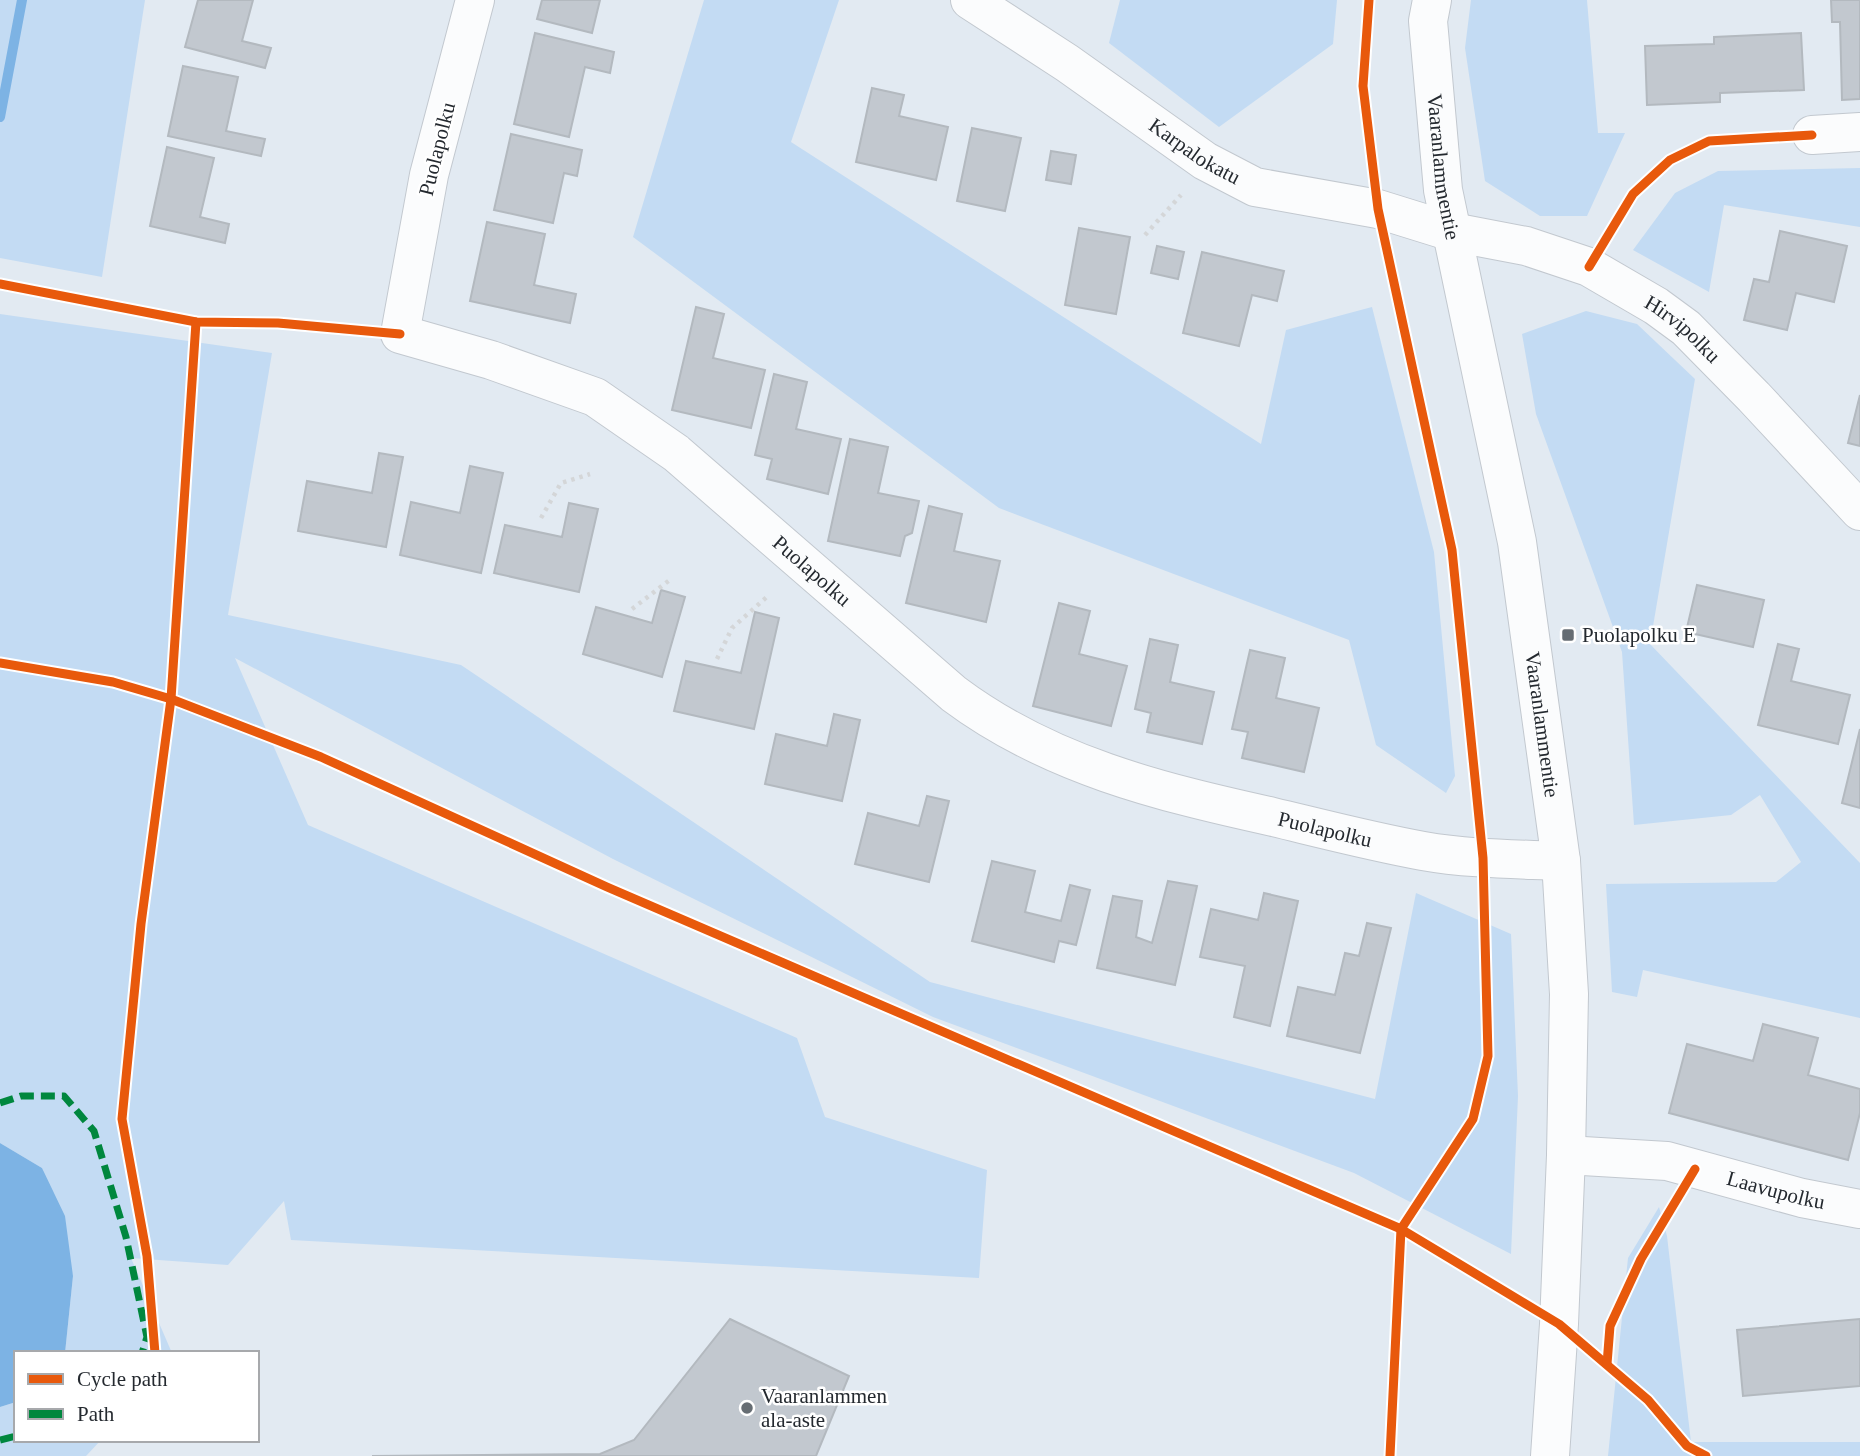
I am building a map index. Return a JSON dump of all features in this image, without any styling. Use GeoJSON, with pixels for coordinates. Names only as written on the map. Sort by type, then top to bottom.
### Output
{"type":"FeatureCollection","features":[{"type":"Feature","properties":{"kind":"street","name":"Puolapolku"},"geometry":{"type":"LineString","coordinates":[[475,0],[429,175],[400,334],[491,360],[594,397],[676,453],[954,694],[984,717],[1050,752],[1166,793],[1424,851],[1483,858],[1561,861]]}},
{"type":"Feature","properties":{"kind":"street","name":"Karpalokatu"},"geometry":{"type":"LineString","coordinates":[[970,0],[1067,63],[1206,161],[1255,187],[1378,209],[1452,232]]}},
{"type":"Feature","properties":{"kind":"street","name":"Vaaranlammentie"},"geometry":{"type":"LineString","coordinates":[[1432,0],[1429,21],[1443,190],[1517,542],[1561,861],[1569,994],[1566,1155],[1550,1456]]}},
{"type":"Feature","properties":{"kind":"street"},"geometry":{"type":"LineString","coordinates":[[1812,135],[1860,132]]}},
{"type":"Feature","properties":{"kind":"street","name":"Hirvipolku"},"geometry":{"type":"LineString","coordinates":[[1452,232],[1526,246],[1588,267],[1656,306],[1685,328],[1754,397],[1860,511]]}},
{"type":"Feature","properties":{"kind":"street","name":"Laavupolku"},"geometry":{"type":"LineString","coordinates":[[1566,1155],[1667,1161],[1802,1198],[1860,1209]]}},
{"type":"Feature","properties":{"kind":"path"},"geometry":{"type":"LineString","coordinates":[[1145,235],[1181,195]]}},
{"type":"Feature","properties":{"kind":"path"},"geometry":{"type":"LineString","coordinates":[[541,517],[561,483],[590,474]]}},
{"type":"Feature","properties":{"kind":"path"},"geometry":{"type":"LineString","coordinates":[[632,610],[671,579]]}},
{"type":"Feature","properties":{"kind":"path"},"geometry":{"type":"LineString","coordinates":[[717,659],[732,628],[769,595]]}},
{"type":"Feature","properties":{"kind":"shaded area"},"geometry":{"type":"Polygon","coordinates":[[[0,0],[145,0],[102,277],[0,258],[0,0]]]}},
{"type":"Feature","properties":{"kind":"shaded area"},"geometry":{"type":"Polygon","coordinates":[[[704,0],[839,0],[791,142],[1261,444],[1286,330],[1372,307],[1434,552],[1455,776],[1446,793],[1376,745],[1349,640],[999,508],[633,237],[704,0]]]}},
{"type":"Feature","properties":{"kind":"shaded area"},"geometry":{"type":"Polygon","coordinates":[[[1120,0],[1337,0],[1333,44],[1219,127],[1109,43],[1120,0]]]}},
{"type":"Feature","properties":{"kind":"shaded area"},"geometry":{"type":"Polygon","coordinates":[[[1471,0],[1587,0],[1598,133],[1625,133],[1587,216],[1540,216],[1485,181],[1465,48],[1471,0]]]}},
{"type":"Feature","properties":{"kind":"shaded area"},"geometry":{"type":"Polygon","coordinates":[[[1860,168],[1860,227],[1724,205],[1709,292],[1633,250],[1675,193],[1718,171],[1860,168]]]}},
{"type":"Feature","properties":{"kind":"shaded area"},"geometry":{"type":"Polygon","coordinates":[[[1586,311],[1637,324],[1695,379],[1650,644],[1860,863],[1860,1018],[1643,970],[1637,997],[1612,992],[1606,884],[1776,882],[1801,862],[1760,795],[1731,815],[1634,825],[1622,652],[1536,414],[1522,334],[1586,311]]]}},
{"type":"Feature","properties":{"kind":"shaded area"},"geometry":{"type":"Polygon","coordinates":[[[0,314],[272,353],[228,615],[461,665],[930,982],[1375,1099],[1416,893],[1511,934],[1518,1096],[1511,1254],[1354,1173],[933,1017],[613,859],[235,658],[308,825],[797,1038],[825,1117],[987,1170],[979,1278],[291,1240],[284,1201],[228,1265],[131,1258],[171,1351],[65,1351],[73,1276],[42,1168],[0,1143],[0,314]]]}},
{"type":"Feature","properties":{"kind":"shaded area"},"geometry":{"type":"Polygon","coordinates":[[[1659,1207],[1667,1236],[1691,1442],[1860,1442],[1860,1456],[1608,1456],[1628,1258],[1659,1207]]]}},
{"type":"Feature","properties":{"kind":"shaded area"},"geometry":{"type":"Polygon","coordinates":[[[14,1403],[14,1442],[99,1442],[86,1456],[0,1456],[0,1407],[14,1403]]]}},
{"type":"Feature","properties":{"kind":"water"},"geometry":{"type":"Polygon","coordinates":[[[0,1143],[42,1168],[65,1216],[73,1276],[65,1351],[14,1351],[14,1403],[0,1407],[0,1143]]]}},
{"type":"Feature","properties":{"kind":"building"},"geometry":{"type":"Polygon","coordinates":[[[198,0],[253,0],[242,41],[271,48],[265,68],[185,47],[198,0]]]}},
{"type":"Feature","properties":{"kind":"building"},"geometry":{"type":"Polygon","coordinates":[[[542,0],[600,0],[592,33],[537,19],[542,0]]]}},
{"type":"Feature","properties":{"kind":"building"},"geometry":{"type":"Polygon","coordinates":[[[1831,0],[1860,0],[1860,99],[1842,100],[1840,22],[1832,22],[1831,0]]]}},
{"type":"Feature","properties":{"kind":"building"},"geometry":{"type":"Polygon","coordinates":[[[535,33],[614,52],[610,73],[585,67],[569,137],[514,124],[535,33]]]}},
{"type":"Feature","properties":{"kind":"building"},"geometry":{"type":"Polygon","coordinates":[[[1801,33],[1804,90],[1720,93],[1720,102],[1647,105],[1645,46],[1714,44],[1714,37],[1801,33]]]}},
{"type":"Feature","properties":{"kind":"building"},"geometry":{"type":"Polygon","coordinates":[[[183,66],[238,77],[226,131],[265,139],[261,156],[168,136],[183,66]]]}},
{"type":"Feature","properties":{"kind":"building"},"geometry":{"type":"Polygon","coordinates":[[[872,88],[904,95],[899,116],[948,127],[936,180],[856,162],[872,88]]]}},
{"type":"Feature","properties":{"kind":"building"},"geometry":{"type":"Polygon","coordinates":[[[972,128],[1021,138],[1005,211],[957,201],[972,128]]]}},
{"type":"Feature","properties":{"kind":"building"},"geometry":{"type":"Polygon","coordinates":[[[511,134],[582,150],[577,176],[564,173],[553,223],[494,210],[511,134]]]}},
{"type":"Feature","properties":{"kind":"building"},"geometry":{"type":"Polygon","coordinates":[[[167,147],[214,158],[200,217],[229,224],[225,243],[150,226],[167,147]]]}},
{"type":"Feature","properties":{"kind":"building"},"geometry":{"type":"Polygon","coordinates":[[[1051,151],[1076,155],[1071,184],[1046,180],[1051,151]]]}},
{"type":"Feature","properties":{"kind":"building"},"geometry":{"type":"Polygon","coordinates":[[[487,222],[545,234],[534,285],[576,294],[570,323],[470,301],[487,222]]]}},
{"type":"Feature","properties":{"kind":"building"},"geometry":{"type":"Polygon","coordinates":[[[1079,228],[1130,237],[1116,314],[1065,305],[1079,228]]]}},
{"type":"Feature","properties":{"kind":"building"},"geometry":{"type":"Polygon","coordinates":[[[1780,231],[1847,246],[1834,302],[1796,293],[1787,330],[1744,320],[1754,279],[1769,282],[1780,231]]]}},
{"type":"Feature","properties":{"kind":"building"},"geometry":{"type":"Polygon","coordinates":[[[1157,246],[1184,252],[1178,279],[1151,273],[1157,246]]]}},
{"type":"Feature","properties":{"kind":"building"},"geometry":{"type":"Polygon","coordinates":[[[1202,252],[1284,271],[1277,301],[1252,295],[1239,346],[1183,333],[1202,252]]]}},
{"type":"Feature","properties":{"kind":"building"},"geometry":{"type":"Polygon","coordinates":[[[696,307],[724,314],[713,358],[765,370],[751,428],[672,410],[696,307]]]}},
{"type":"Feature","properties":{"kind":"building"},"geometry":{"type":"Polygon","coordinates":[[[774,374],[807,382],[796,429],[841,439],[828,494],[767,479],[772,459],[755,455],[774,374]]]}},
{"type":"Feature","properties":{"kind":"building"},"geometry":{"type":"Polygon","coordinates":[[[1860,395],[1860,446],[1848,443],[1860,395]]]}},
{"type":"Feature","properties":{"kind":"building"},"geometry":{"type":"Polygon","coordinates":[[[850,439],[888,447],[878,493],[919,501],[912,533],[905,536],[900,556],[828,541],[850,439]]]}},
{"type":"Feature","properties":{"kind":"building"},"geometry":{"type":"Polygon","coordinates":[[[379,453],[403,457],[386,547],[298,531],[307,481],[372,493],[379,453]]]}},
{"type":"Feature","properties":{"kind":"building"},"geometry":{"type":"Polygon","coordinates":[[[470,466],[503,473],[481,573],[400,555],[411,502],[460,513],[470,466]]]}},
{"type":"Feature","properties":{"kind":"building"},"geometry":{"type":"Polygon","coordinates":[[[569,503],[598,509],[579,592],[494,573],[505,525],[562,537],[569,503]]]}},
{"type":"Feature","properties":{"kind":"building"},"geometry":{"type":"Polygon","coordinates":[[[929,506],[962,514],[954,551],[1000,561],[986,622],[906,603],[929,506]]]}},
{"type":"Feature","properties":{"kind":"building"},"geometry":{"type":"Polygon","coordinates":[[[1697,585],[1764,600],[1753,647],[1686,632],[1697,585]]]}},
{"type":"Feature","properties":{"kind":"building"},"geometry":{"type":"Polygon","coordinates":[[[661,590],[685,597],[662,677],[583,654],[596,607],[652,623],[661,590]]]}},
{"type":"Feature","properties":{"kind":"building"},"geometry":{"type":"Polygon","coordinates":[[[1059,603],[1090,611],[1079,654],[1127,666],[1111,726],[1033,706],[1059,603]]]}},
{"type":"Feature","properties":{"kind":"building"},"geometry":{"type":"Polygon","coordinates":[[[755,612],[779,618],[754,729],[674,711],[686,661],[741,673],[755,612]]]}},
{"type":"Feature","properties":{"kind":"building"},"geometry":{"type":"Polygon","coordinates":[[[1150,639],[1178,645],[1170,682],[1214,692],[1202,744],[1147,732],[1151,713],[1135,709],[1150,639]]]}},
{"type":"Feature","properties":{"kind":"building"},"geometry":{"type":"Polygon","coordinates":[[[1778,644],[1799,649],[1791,681],[1850,695],[1838,744],[1758,725],[1778,644]]]}},
{"type":"Feature","properties":{"kind":"building"},"geometry":{"type":"Polygon","coordinates":[[[1250,650],[1285,658],[1276,698],[1319,708],[1304,772],[1242,758],[1248,732],[1232,729],[1250,650]]]}},
{"type":"Feature","properties":{"kind":"building"},"geometry":{"type":"Polygon","coordinates":[[[834,714],[860,720],[842,801],[765,784],[776,734],[827,746],[834,714]]]}},
{"type":"Feature","properties":{"kind":"building"},"geometry":{"type":"Polygon","coordinates":[[[1860,729],[1860,808],[1842,803],[1860,729]]]}},
{"type":"Feature","properties":{"kind":"building"},"geometry":{"type":"Polygon","coordinates":[[[927,796],[949,801],[929,882],[855,864],[868,813],[919,826],[927,796]]]}},
{"type":"Feature","properties":{"kind":"building"},"geometry":{"type":"Polygon","coordinates":[[[992,861],[1035,871],[1025,912],[1061,921],[1070,885],[1090,890],[1076,945],[1059,941],[1054,962],[972,941],[992,861]]]}},
{"type":"Feature","properties":{"kind":"building"},"geometry":{"type":"Polygon","coordinates":[[[1168,881],[1197,886],[1175,985],[1097,968],[1113,896],[1142,901],[1136,937],[1152,943],[1168,881]]]}},
{"type":"Feature","properties":{"kind":"building"},"geometry":{"type":"Polygon","coordinates":[[[1264,893],[1298,901],[1270,1026],[1234,1017],[1245,966],[1200,957],[1211,909],[1258,920],[1264,893]]]}},
{"type":"Feature","properties":{"kind":"building"},"geometry":{"type":"Polygon","coordinates":[[[1367,923],[1391,928],[1360,1053],[1287,1036],[1298,987],[1335,995],[1345,953],[1359,956],[1367,923]]]}},
{"type":"Feature","properties":{"kind":"building"},"geometry":{"type":"Polygon","coordinates":[[[1763,1024],[1818,1038],[1808,1075],[1860,1089],[1860,1113],[1848,1160],[1669,1113],[1687,1044],[1753,1061],[1763,1024]]]}},
{"type":"Feature","properties":{"kind":"building","name":"Vaaranlammen ala-aste"},"geometry":{"type":"Polygon","coordinates":[[[730,1319],[849,1376],[816,1456],[372,1456],[600,1454],[634,1440],[730,1319]]]}},
{"type":"Feature","properties":{"kind":"building"},"geometry":{"type":"Polygon","coordinates":[[[1860,1319],[1860,1386],[1743,1396],[1737,1330],[1860,1319]]]}},
{"type":"Feature","properties":{"kind":"waterway"},"geometry":{"type":"LineString","coordinates":[[0,117],[22,0]]}},
{"type":"Feature","properties":{"kind":"marked path"},"geometry":{"type":"LineString","coordinates":[[0,1103],[21,1096],[64,1096],[94,1131],[126,1237],[147,1337],[143,1351]]}},
{"type":"Feature","properties":{"kind":"marked path"},"geometry":{"type":"LineString","coordinates":[[0,1440],[14,1436]]}},
{"type":"Feature","properties":{"kind":"cycle path"},"geometry":{"type":"LineString","coordinates":[[1369,0],[1363,86],[1378,209],[1452,550],[1483,858],[1488,1056],[1473,1119],[1401,1229],[1390,1456]]}},
{"type":"Feature","properties":{"kind":"cycle path"},"geometry":{"type":"LineString","coordinates":[[1589,267],[1633,194],[1670,160],[1709,141],[1812,135]]}},
{"type":"Feature","properties":{"kind":"cycle path"},"geometry":{"type":"LineString","coordinates":[[0,284],[196,322],[278,323],[400,334]]}},
{"type":"Feature","properties":{"kind":"cycle path"},"geometry":{"type":"LineString","coordinates":[[155,1351],[147,1256],[122,1119],[141,924],[171,699],[196,322]]}},
{"type":"Feature","properties":{"kind":"cycle path"},"geometry":{"type":"LineString","coordinates":[[0,663],[113,682],[171,699],[321,757],[607,887],[1401,1229],[1559,1324],[1648,1400],[1687,1446],[1706,1456]]}},
{"type":"Feature","properties":{"kind":"cycle path"},"geometry":{"type":"LineString","coordinates":[[1607,1364],[1610,1326],[1641,1259],[1695,1169]]}},
{"type":"Feature","properties":{"kind":"place","name":"Puolapolku E"},"geometry":{"type":"Point","coordinates":[1568,635]}},
{"type":"Feature","properties":{"kind":"place","name":"Vaaranlammen ala-aste"},"geometry":{"type":"Point","coordinates":[747,1408]}}]}
